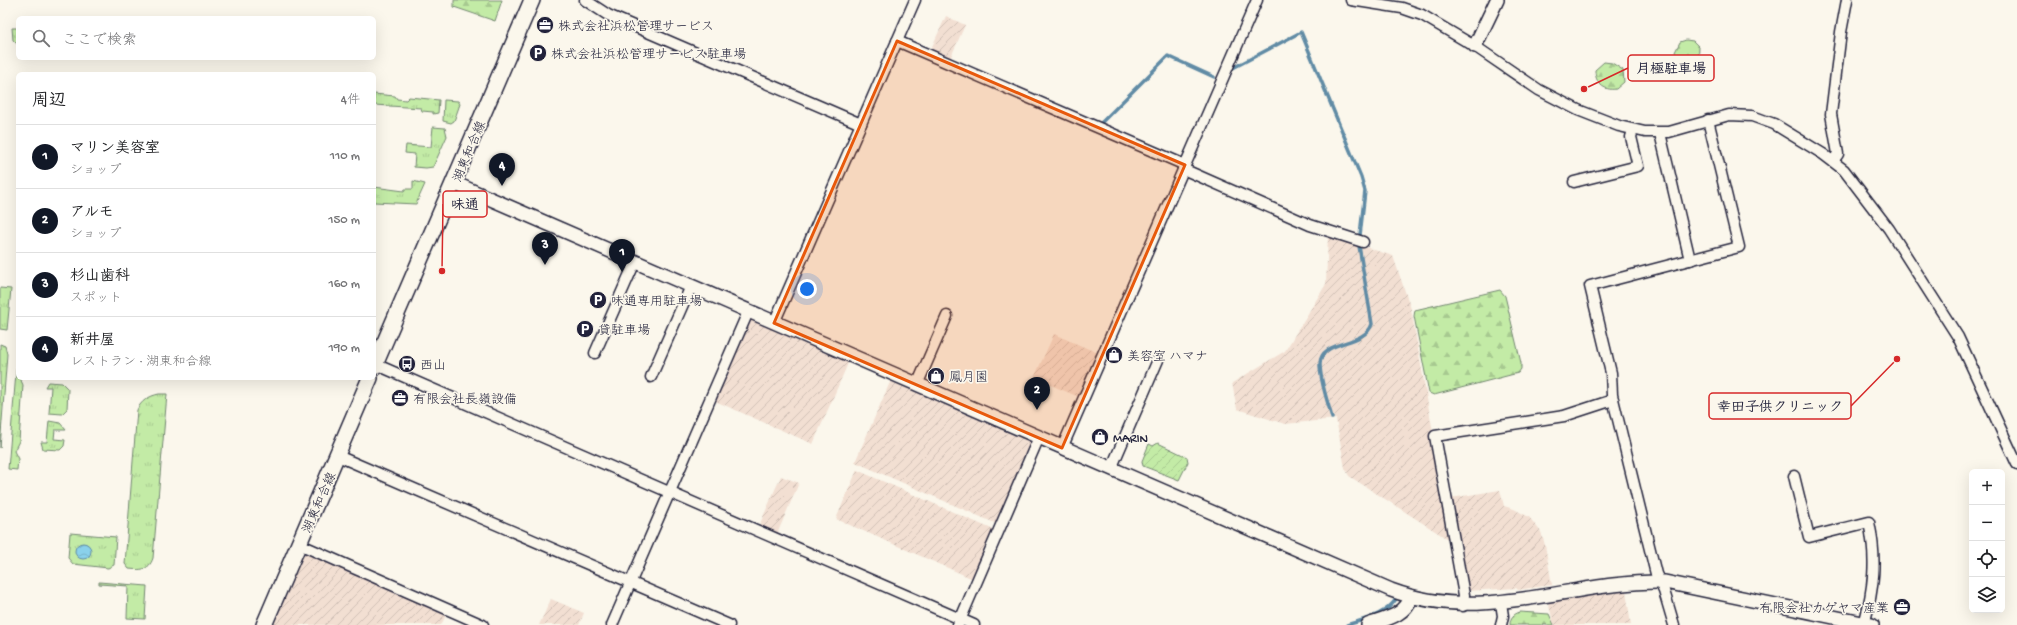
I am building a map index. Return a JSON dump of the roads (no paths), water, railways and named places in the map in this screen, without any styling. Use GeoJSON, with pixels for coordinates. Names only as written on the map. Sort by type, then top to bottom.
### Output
{"type":"FeatureCollection","features":[{"type":"Feature","properties":{"kind":"main road","name":"湖東和合線"},"geometry":{"type":"LineString","coordinates":[[376,363],[532,0]]}},
{"type":"Feature","properties":{"kind":"main road","name":"湖東和合線"},"geometry":{"type":"LineString","coordinates":[[264,625],[338,456],[369,380]]}},
{"type":"Feature","properties":{"kind":"street"},"geometry":{"type":"LineString","coordinates":[[585,0],[608,15],[861,124]]}},
{"type":"Feature","properties":{"kind":"street"},"geometry":{"type":"LineString","coordinates":[[774,323],[915,0]]}},
{"type":"Feature","properties":{"kind":"street"},"geometry":{"type":"LineString","coordinates":[[1062,448],[1257,0]]}},
{"type":"Feature","properties":{"kind":"street"},"geometry":{"type":"LineString","coordinates":[[1351,0],[1412,11],[1431,19],[1475,46],[1514,74],[1552,97],[1599,119],[1633,130],[1660,133],[1681,130],[1708,120],[1729,115],[1740,115],[1763,119],[1833,161],[1852,180],[1894,237],[1958,337],[2017,464]]}},
{"type":"Feature","properties":{"kind":"street"},"geometry":{"type":"LineString","coordinates":[[1475,46],[1497,0]]}},
{"type":"Feature","properties":{"kind":"street"},"geometry":{"type":"LineString","coordinates":[[1833,161],[1838,154],[1831,114],[1841,32],[1847,0]]}},
{"type":"Feature","properties":{"kind":"street"},"geometry":{"type":"LineString","coordinates":[[897,41],[1184,167],[1310,225],[1363,242]]}},
{"type":"Feature","properties":{"kind":"street"},"geometry":{"type":"LineString","coordinates":[[1674,625],[1656,574],[1613,400],[1611,373],[1590,286],[1739,247],[1708,120]]}},
{"type":"Feature","properties":{"kind":"street"},"geometry":{"type":"LineString","coordinates":[[1574,182],[1638,166],[1631,137],[1633,130]]}},
{"type":"Feature","properties":{"kind":"street"},"geometry":{"type":"LineString","coordinates":[[1660,133],[1690,260]]}},
{"type":"Feature","properties":{"kind":"street"},"geometry":{"type":"LineString","coordinates":[[454,183],[1062,448],[1411,597],[1442,604],[1463,606],[1501,603],[1634,584],[1660,582],[1687,585],[1867,624],[1874,575],[1874,547],[1869,522],[1810,537],[1794,476]]}},
{"type":"Feature","properties":{"kind":"street"},"geometry":{"type":"LineString","coordinates":[[595,353],[635,262]]}},
{"type":"Feature","properties":{"kind":"street"},"geometry":{"type":"LineString","coordinates":[[651,377],[691,286]]}},
{"type":"Feature","properties":{"kind":"street"},"geometry":{"type":"LineString","coordinates":[[612,625],[748,312]]}},
{"type":"Feature","properties":{"kind":"street"},"geometry":{"type":"LineString","coordinates":[[917,385],[947,316]]}},
{"type":"Feature","properties":{"kind":"street"},"geometry":{"type":"LineString","coordinates":[[1111,469],[1158,360]]}},
{"type":"Feature","properties":{"kind":"street"},"geometry":{"type":"LineString","coordinates":[[376,371],[670,492],[959,622],[974,625]]}},
{"type":"Feature","properties":{"kind":"street"},"geometry":{"type":"LineString","coordinates":[[1463,606],[1464,595],[1435,436],[1574,414],[1613,400]]}},
{"type":"Feature","properties":{"kind":"street"},"geometry":{"type":"LineString","coordinates":[[959,622],[1039,437]]}},
{"type":"Feature","properties":{"kind":"street"},"geometry":{"type":"LineString","coordinates":[[338,456],[729,625]]}},
{"type":"Feature","properties":{"kind":"street"},"geometry":{"type":"LineString","coordinates":[[299,544],[482,625]]}},
{"type":"Feature","properties":{"kind":"street"},"geometry":{"type":"LineString","coordinates":[[1368,625],[1403,611],[1408,605],[1411,597]]}},
{"type":"Feature","properties":{"kind":"street"},"geometry":{"type":"LineString","coordinates":[[1501,603],[1503,616],[1501,625]]}},
{"type":"Feature","properties":{"kind":"water"},"geometry":{"type":"Polygon","coordinates":[[[80,543],[86,543],[91,548],[89,557],[86,559],[80,559],[75,554],[75,548],[80,543]]]}},
{"type":"Feature","properties":{"kind":"waterway"},"geometry":{"type":"LineString","coordinates":[[1231,69],[1301,32],[1361,177],[1365,191],[1360,235]]}},
{"type":"Feature","properties":{"kind":"waterway"},"geometry":{"type":"LineString","coordinates":[[1100,124],[1168,56],[1214,77]]}},
{"type":"Feature","properties":{"kind":"waterway"},"geometry":{"type":"LineString","coordinates":[[1332,418],[1321,378],[1320,364],[1322,356],[1327,350],[1361,336],[1368,331],[1372,324],[1359,246]]}},
{"type":"Feature","properties":{"kind":"waterway"},"geometry":{"type":"LineString","coordinates":[[1347,625],[1381,613],[1396,599]]}},
{"type":"Feature","properties":{"kind":"place","name":"株式会社浜松管理サービス"},"geometry":{"type":"Point","coordinates":[545,25]}},
{"type":"Feature","properties":{"kind":"place","name":"株式会社浜松管理サービス駐車場"},"geometry":{"type":"Point","coordinates":[538,53]}},
{"type":"Feature","properties":{"kind":"place","name":"月極駐車場"},"geometry":{"type":"Point","coordinates":[1584,89]}},
{"type":"Feature","properties":{"kind":"place","name":"新井屋"},"geometry":{"type":"Point","coordinates":[502,186]}},
{"type":"Feature","properties":{"kind":"place","name":"杉山歯科"},"geometry":{"type":"Point","coordinates":[545,265]}},
{"type":"Feature","properties":{"kind":"place","name":"味通"},"geometry":{"type":"Point","coordinates":[442,271]}},
{"type":"Feature","properties":{"kind":"place","name":"マリン美容室"},"geometry":{"type":"Point","coordinates":[622,272]}},
{"type":"Feature","properties":{"kind":"place","name":"味通専用駐車場"},"geometry":{"type":"Point","coordinates":[598,300]}},
{"type":"Feature","properties":{"kind":"place","name":"貸駐車場"},"geometry":{"type":"Point","coordinates":[585,329]}},
{"type":"Feature","properties":{"kind":"place","name":"美容室 ハマナ"},"geometry":{"type":"Point","coordinates":[1114,355]}},
{"type":"Feature","properties":{"kind":"place","name":"幸田子供クリニック"},"geometry":{"type":"Point","coordinates":[1897,359]}},
{"type":"Feature","properties":{"kind":"place","name":"西山"},"geometry":{"type":"Point","coordinates":[407,364]}},
{"type":"Feature","properties":{"kind":"place","name":"鳳月園"},"geometry":{"type":"Point","coordinates":[936,376]}},
{"type":"Feature","properties":{"kind":"place","name":"有限会社長嶺設備"},"geometry":{"type":"Point","coordinates":[400,398]}},
{"type":"Feature","properties":{"kind":"place","name":"アルモ"},"geometry":{"type":"Point","coordinates":[1037,410]}},
{"type":"Feature","properties":{"kind":"place","name":"MARIN"},"geometry":{"type":"Point","coordinates":[1100,437]}},
{"type":"Feature","properties":{"kind":"place","name":"有限会社カゲヤマ産業"},"geometry":{"type":"Point","coordinates":[1902,607]}}]}
